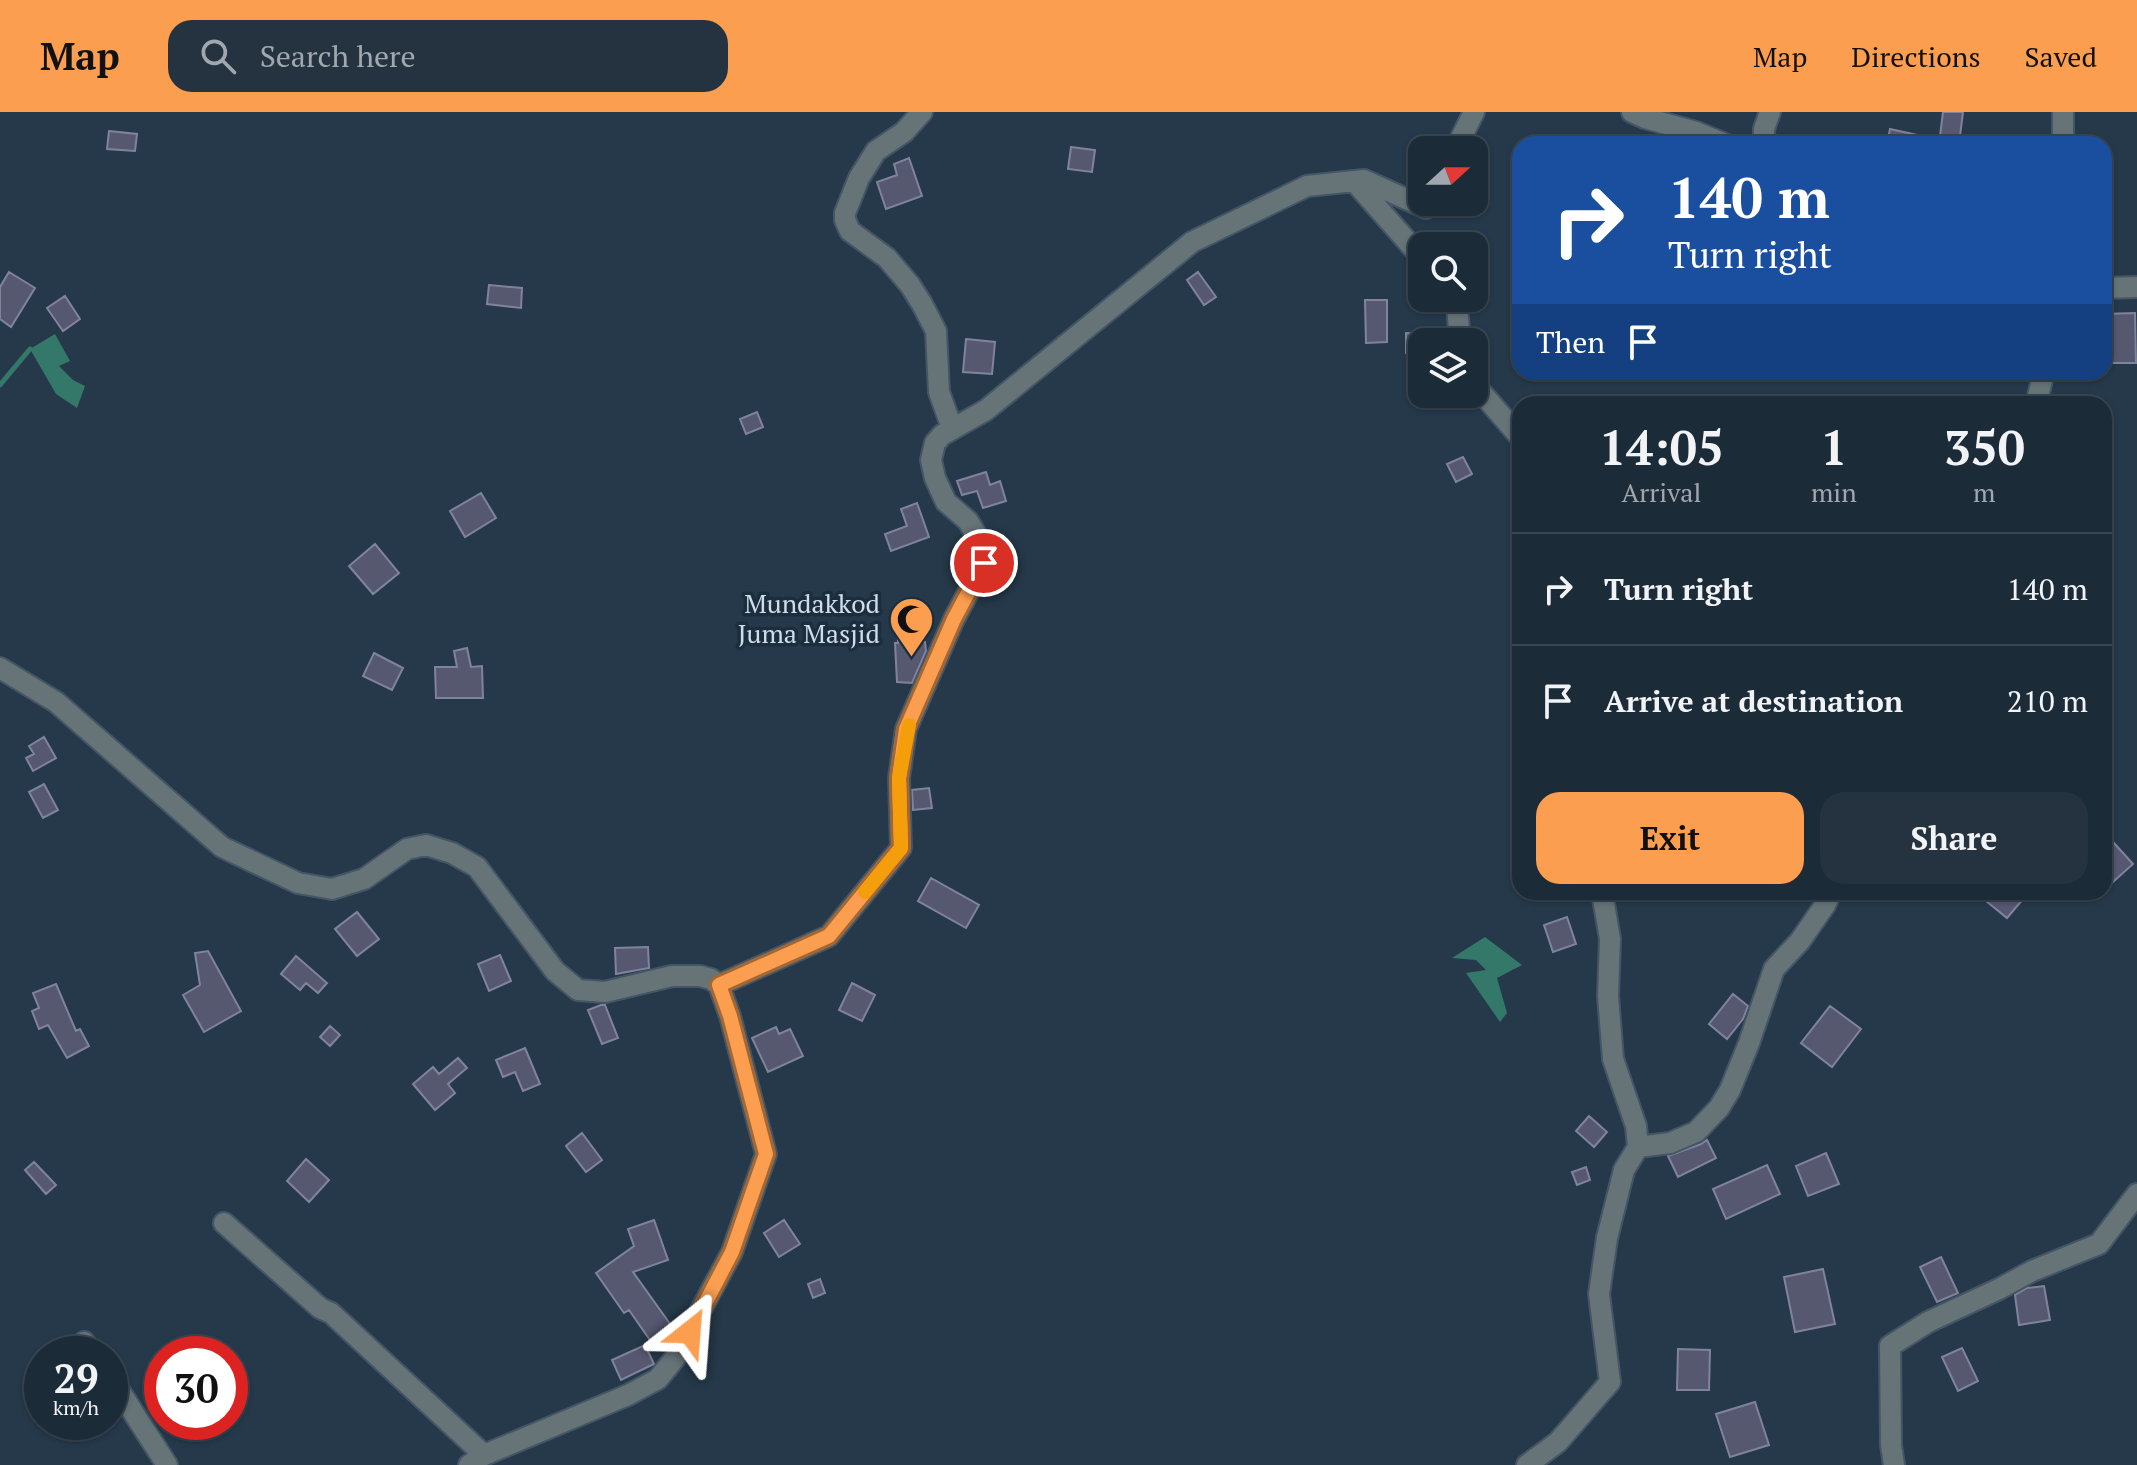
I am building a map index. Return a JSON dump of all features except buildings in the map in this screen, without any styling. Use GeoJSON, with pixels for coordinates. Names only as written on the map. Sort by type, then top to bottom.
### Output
{"type":"FeatureCollection","features":[{"type":"Feature","properties":{"kind":"street"},"geometry":{"type":"LineString","coordinates":[[922,112],[904,132],[876,151],[859,178],[845,220],[850,231],[887,258],[910,285],[936,331],[939,392],[952,428]]}},
{"type":"Feature","properties":{"kind":"street"},"geometry":{"type":"LineString","coordinates":[[1462,136],[1474,112]]}},
{"type":"Feature","properties":{"kind":"street"},"geometry":{"type":"LineString","coordinates":[[1632,112],[1706,136]]}},
{"type":"Feature","properties":{"kind":"street"},"geometry":{"type":"LineString","coordinates":[[1764,136],[1770,112]]}},
{"type":"Feature","properties":{"kind":"street"},"geometry":{"type":"LineString","coordinates":[[2063,112],[2063,136]]}},
{"type":"Feature","properties":{"kind":"street"},"geometry":{"type":"LineString","coordinates":[[719,985],[829,936],[901,848],[899,778],[906,729],[954,619],[984,563],[980,541],[968,521],[946,502],[935,478],[931,460],[935,443],[942,435],[986,410],[1192,242],[1307,186],[1364,180],[1408,200]]}},
{"type":"Feature","properties":{"kind":"street"},"geometry":{"type":"LineString","coordinates":[[1354,181],[1408,242]]}},
{"type":"Feature","properties":{"kind":"street"},"geometry":{"type":"LineString","coordinates":[[2112,288],[2137,287]]}},
{"type":"Feature","properties":{"kind":"street"},"geometry":{"type":"LineString","coordinates":[[1488,400],[1512,428]]}},
{"type":"Feature","properties":{"kind":"street"},"geometry":{"type":"LineString","coordinates":[[0,668],[56,702],[222,847],[298,883],[332,889],[364,879],[407,849],[426,845],[452,853],[477,867],[555,971],[578,990],[605,992],[672,976],[700,976],[719,985],[766,1154],[732,1252],[675,1358],[658,1379],[628,1395],[476,1460],[331,1313],[320,1308],[224,1223]]}},
{"type":"Feature","properties":{"kind":"street"},"geometry":{"type":"LineString","coordinates":[[1527,1465],[1558,1442],[1610,1382],[1599,1294],[1607,1238],[1624,1170],[1638,1147],[1636,1126],[1613,1059],[1608,996],[1610,939],[1603,900]]}},
{"type":"Feature","properties":{"kind":"street"},"geometry":{"type":"LineString","coordinates":[[1638,1147],[1670,1143],[1696,1132],[1719,1108],[1730,1090],[1749,1043],[1774,969],[1800,941],[1827,900]]}},
{"type":"Feature","properties":{"kind":"street"},"geometry":{"type":"LineString","coordinates":[[1894,1465],[1890,1346],[1928,1322],[2032,1271],[2099,1244],[2137,1194]]}},
{"type":"Feature","properties":{"kind":"street"},"geometry":{"type":"LineString","coordinates":[[128,1404],[167,1465]]}},
{"type":"Feature","properties":{"kind":"shaded area"},"geometry":{"type":"Polygon","coordinates":[[[55,334],[70,361],[59,366],[73,380],[85,386],[77,408],[56,394],[30,349],[55,334]]]}},
{"type":"Feature","properties":{"kind":"shaded area"},"geometry":{"type":"Polygon","coordinates":[[[1485,937],[1522,965],[1497,978],[1507,1013],[1500,1022],[1466,973],[1486,970],[1476,960],[1452,958],[1485,937]]]}},
{"type":"Feature","properties":{"kind":"waterway"},"geometry":{"type":"LineString","coordinates":[[0,385],[30,349]]}},
{"type":"Feature","properties":{"kind":"slow traffic"},"geometry":{"type":"LineString","coordinates":[[865,892],[901,848],[899,778],[909,725]]}},
{"type":"Feature","properties":{"kind":"place","name":"Mundakkod Juma Masjid"},"geometry":{"type":"Point","coordinates":[911,658]}},
{"type":"Feature","properties":{"kind":"route"},"geometry":{"type":"LineString","coordinates":[[690,1332],[732,1252],[766,1154],[719,985],[829,936],[901,848],[899,778],[906,729],[954,619],[984,563]]}}]}
